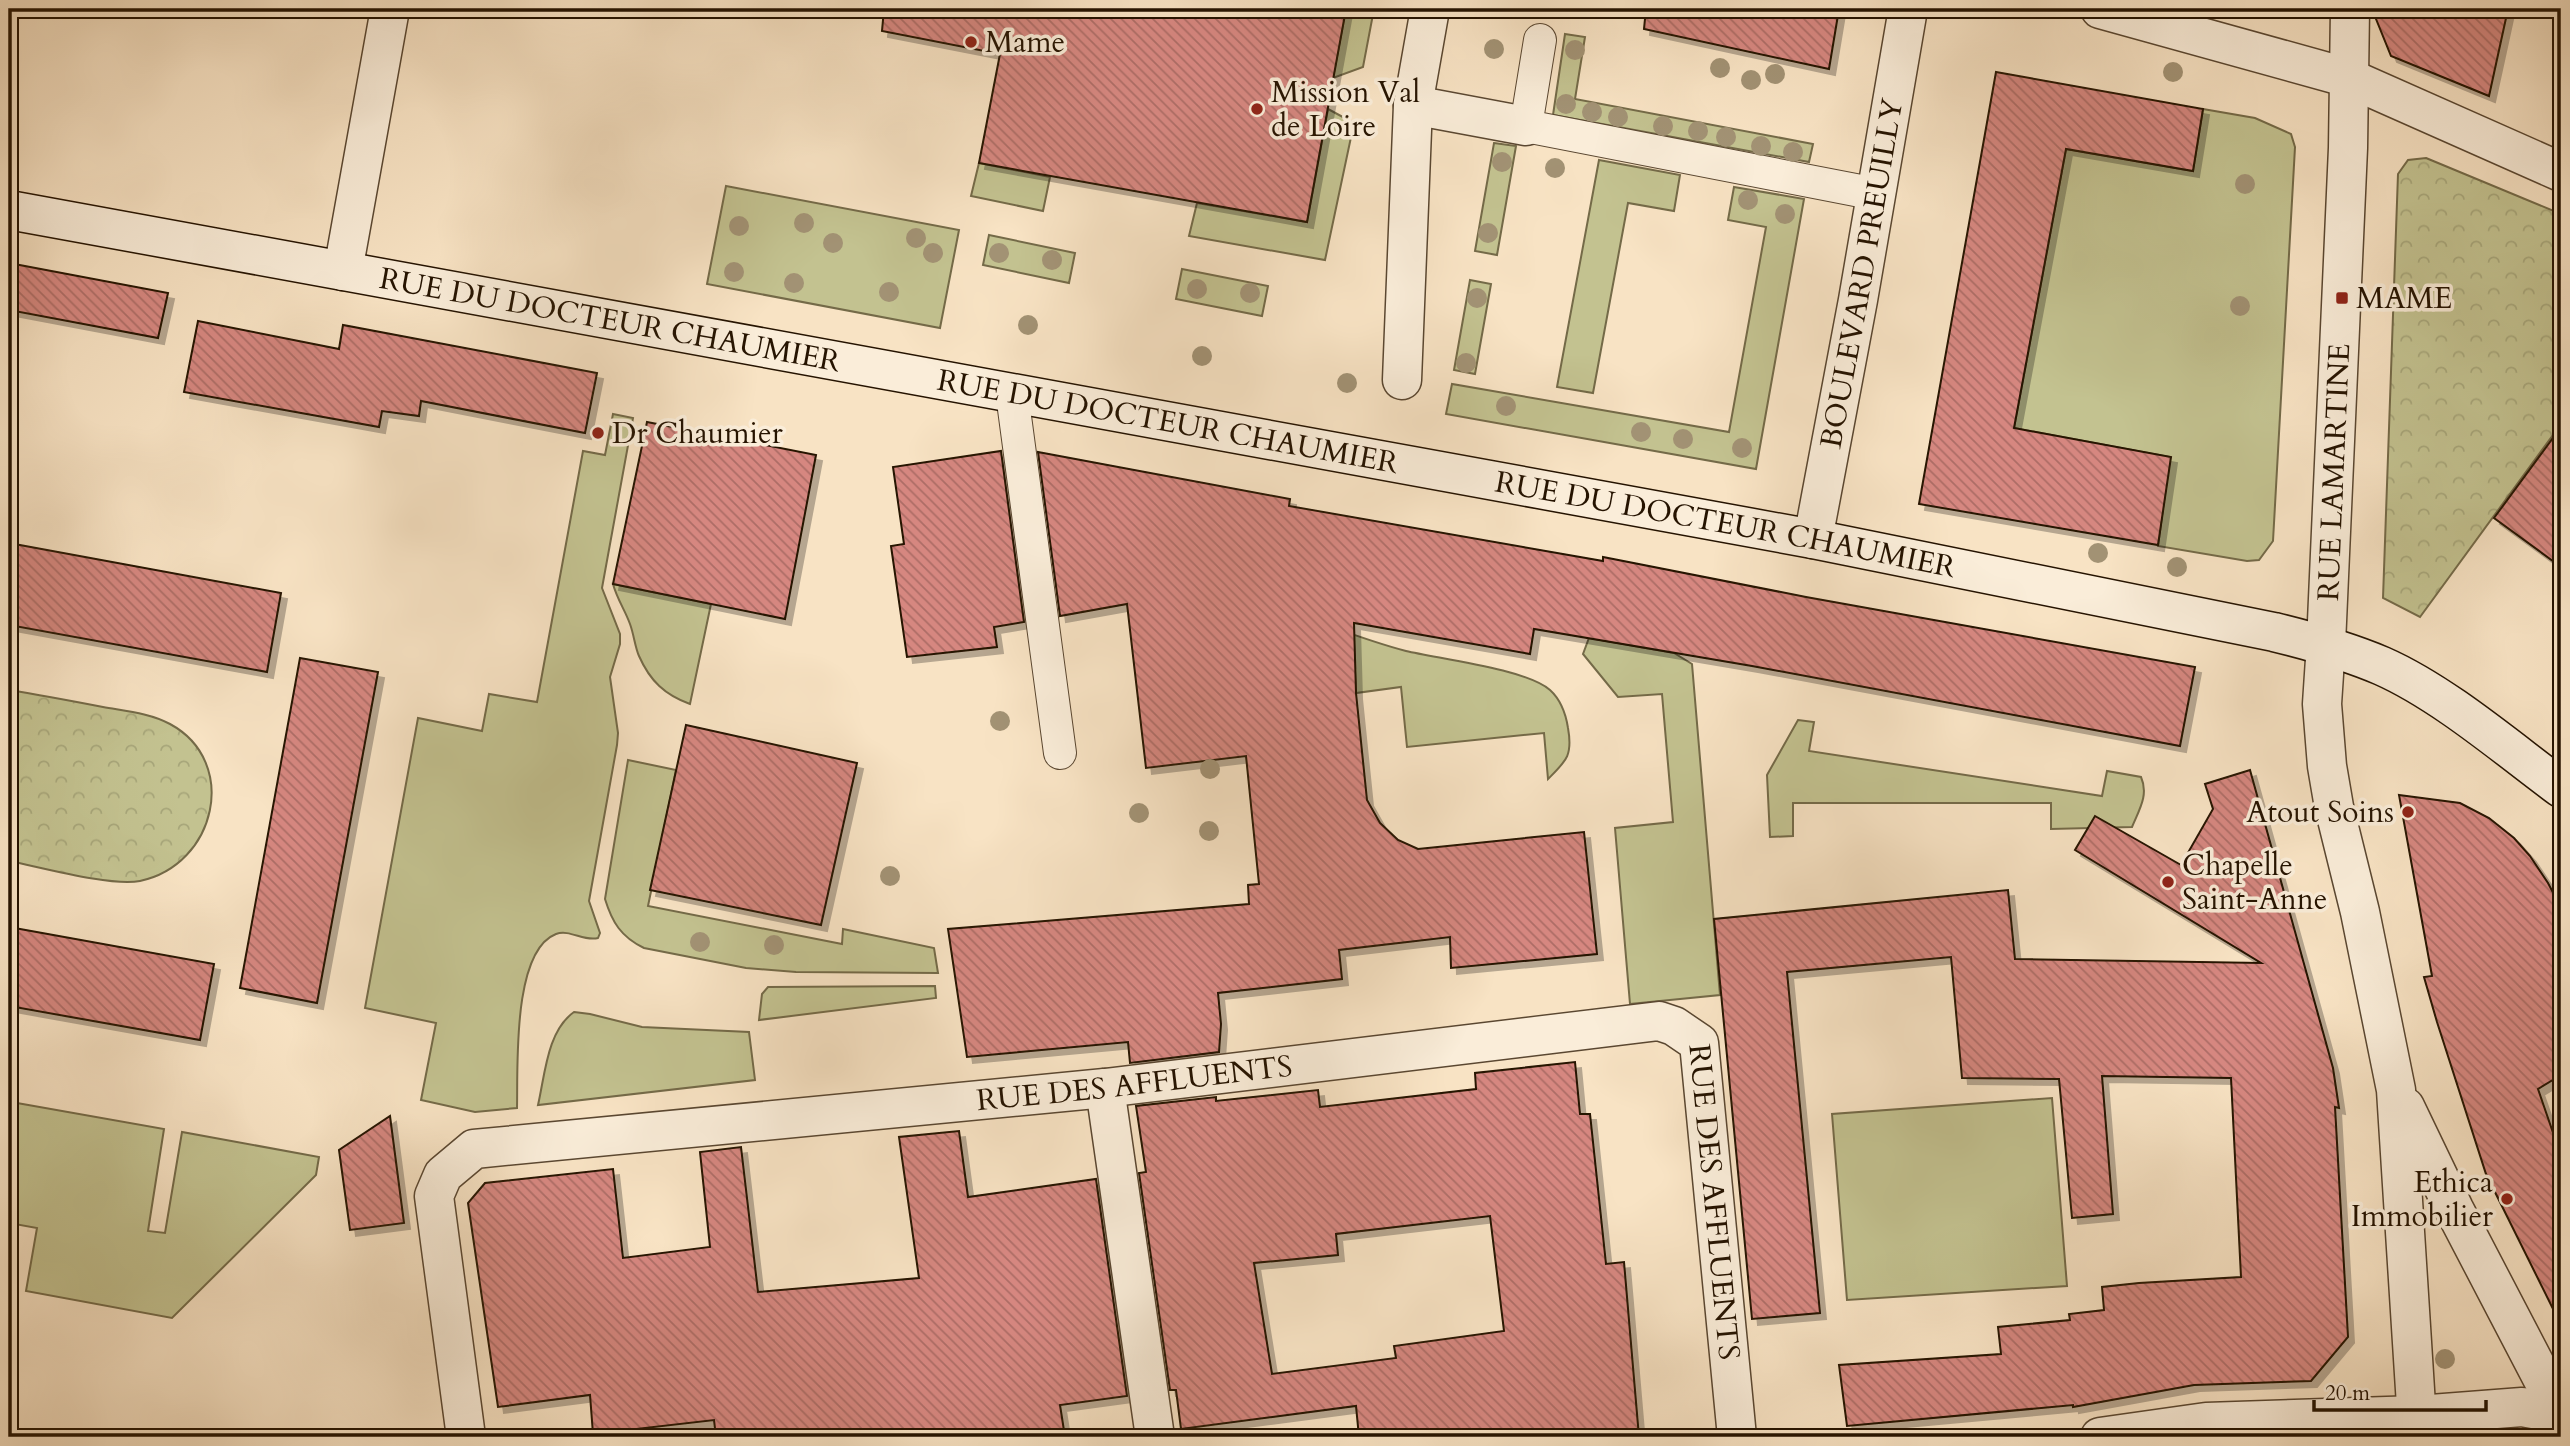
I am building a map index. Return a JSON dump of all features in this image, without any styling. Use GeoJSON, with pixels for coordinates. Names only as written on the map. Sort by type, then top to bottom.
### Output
{"type":"FeatureCollection","features":[{"type":"Feature","properties":{"kind":"street"},"geometry":{"type":"LineString","coordinates":[[342,271],[390,9]]}},
{"type":"Feature","properties":{"kind":"street"},"geometry":{"type":"LineString","coordinates":[[1402,380],[1413,105],[1430,9]]}},
{"type":"Feature","properties":{"kind":"street","name":"BOULEVARD PREUILLY"},"geometry":{"type":"LineString","coordinates":[[1813,539],[1908,9]]}},
{"type":"Feature","properties":{"kind":"street"},"geometry":{"type":"LineString","coordinates":[[2100,9],[2349,78],[2561,172]]}},
{"type":"Feature","properties":{"kind":"street","name":"RUE LAMARTINE"},"geometry":{"type":"LineString","coordinates":[[2350,9],[2347,175],[2322,704],[2327,766],[2334,807],[2360,912],[2396,1090]]}},
{"type":"Feature","properties":{"kind":"street"},"geometry":{"type":"LineString","coordinates":[[1413,105],[1526,126]]}},
{"type":"Feature","properties":{"kind":"street","name":"RUE DU DOCTEUR CHAUMIER"},"geometry":{"type":"LineString","coordinates":[[9,210],[1813,539],[2326,644],[2384,667],[2440,699],[2561,788]]}},
{"type":"Feature","properties":{"kind":"street","name":"RUE DES AFFLUENTS"},"geometry":{"type":"LineString","coordinates":[[466,1437],[434,1196],[443,1175],[474,1149],[1105,1088],[1658,1021],[1674,1026],[1699,1043],[1737,1437]]}},
{"type":"Feature","properties":{"kind":"street"},"geometry":{"type":"LineString","coordinates":[[1105,1088],[1155,1437]]}},
{"type":"Feature","properties":{"kind":"street"},"geometry":{"type":"LineString","coordinates":[[2396,1090],[2561,1414]]}},
{"type":"Feature","properties":{"kind":"street"},"geometry":{"type":"LineString","coordinates":[[2396,1090],[2418,1426]]}},
{"type":"Feature","properties":{"kind":"street"},"geometry":{"type":"LineString","coordinates":[[2100,1437],[2206,1422],[2418,1426],[2522,1407],[2561,1414]]}},
{"type":"Feature","properties":{"kind":"lane"},"geometry":{"type":"LineString","coordinates":[[1540,40],[1526,126],[1876,194]]}},
{"type":"Feature","properties":{"kind":"lane"},"geometry":{"type":"LineString","coordinates":[[1012,394],[1060,753]]}},
{"type":"Feature","properties":{"kind":"green space"},"geometry":{"type":"Polygon","coordinates":[[[1346,9],[1374,9],[1363,67],[1333,78],[1346,9]]]}},
{"type":"Feature","properties":{"kind":"green space"},"geometry":{"type":"Polygon","coordinates":[[[1565,34],[1585,37],[1575,99],[1813,144],[1809,162],[1553,115],[1565,34]]]}},
{"type":"Feature","properties":{"kind":"green space"},"geometry":{"type":"Polygon","coordinates":[[[1328,109],[1354,123],[1325,260],[1189,236],[1197,203],[1307,222],[1328,109]]]}},
{"type":"Feature","properties":{"kind":"green space"},"geometry":{"type":"Polygon","coordinates":[[[2203,109],[2255,118],[2291,134],[2295,147],[2273,541],[2259,560],[2247,561],[2158,546],[2170,457],[2014,428],[2066,149],[2193,171],[2203,109]]]}},
{"type":"Feature","properties":{"kind":"green space"},"geometry":{"type":"Polygon","coordinates":[[[1494,143],[1516,146],[1497,255],[1475,251],[1494,143]]]}},
{"type":"Feature","properties":{"kind":"green space"},"geometry":{"type":"Polygon","coordinates":[[[2426,158],[2561,214],[2561,424],[2420,617],[2383,598],[2398,174],[2408,160],[2426,158]]]}},
{"type":"Feature","properties":{"kind":"green space"},"geometry":{"type":"Polygon","coordinates":[[[1599,160],[1680,175],[1674,211],[1628,203],[1593,393],[1557,387],[1599,160]]]}},
{"type":"Feature","properties":{"kind":"green space"},"geometry":{"type":"Polygon","coordinates":[[[979,163],[1050,177],[1043,211],[971,196],[979,163]]]}},
{"type":"Feature","properties":{"kind":"green space"},"geometry":{"type":"Polygon","coordinates":[[[726,186],[959,230],[940,328],[707,284],[726,186]]]}},
{"type":"Feature","properties":{"kind":"green space"},"geometry":{"type":"Polygon","coordinates":[[[1734,187],[1804,199],[1756,469],[1446,414],[1452,384],[1729,432],[1766,227],[1728,220],[1734,187]]]}},
{"type":"Feature","properties":{"kind":"green space"},"geometry":{"type":"Polygon","coordinates":[[[989,235],[1075,253],[1069,283],[983,265],[989,235]]]}},
{"type":"Feature","properties":{"kind":"green space"},"geometry":{"type":"Polygon","coordinates":[[[1182,269],[1268,286],[1262,316],[1176,299],[1182,269]]]}},
{"type":"Feature","properties":{"kind":"green space"},"geometry":{"type":"Polygon","coordinates":[[[1470,280],[1491,284],[1475,374],[1454,370],[1470,280]]]}},
{"type":"Feature","properties":{"kind":"green space"},"geometry":{"type":"Polygon","coordinates":[[[613,414],[633,418],[602,588],[620,634],[620,644],[610,677],[618,733],[617,745],[589,901],[600,933],[598,938],[593,939],[566,933],[556,934],[542,945],[531,963],[520,1012],[517,1108],[475,1112],[421,1100],[436,1023],[365,1008],[418,718],[482,731],[489,694],[537,702],[583,451],[605,455],[613,414]]]}},
{"type":"Feature","properties":{"kind":"green space"},"geometry":{"type":"Polygon","coordinates":[[[613,584],[711,604],[690,704],[659,686],[648,673],[639,656],[630,624],[613,584]]]}},
{"type":"Feature","properties":{"kind":"green space"},"geometry":{"type":"Polygon","coordinates":[[[1304,617],[1406,651],[1503,671],[1538,683],[1554,694],[1564,713],[1570,745],[1567,757],[1548,779],[1544,733],[1407,747],[1401,687],[1356,693],[1355,671],[1304,617]]]}},
{"type":"Feature","properties":{"kind":"green space"},"geometry":{"type":"Polygon","coordinates":[[[1589,638],[1674,653],[1692,664],[1720,995],[1630,1004],[1615,828],[1673,822],[1662,694],[1618,697],[1583,654],[1589,638]]]}},
{"type":"Feature","properties":{"kind":"green space"},"geometry":{"type":"Polygon","coordinates":[[[9,690],[146,715],[170,724],[192,741],[206,762],[211,786],[210,811],[201,834],[187,855],[166,871],[140,881],[128,882],[94,879],[9,861],[9,690]]]}},
{"type":"Feature","properties":{"kind":"green space"},"geometry":{"type":"Polygon","coordinates":[[[1798,720],[1814,722],[1809,751],[2102,796],[2107,771],[2141,777],[2144,790],[2142,802],[2132,827],[2051,829],[2051,803],[1793,803],[1793,836],[1770,837],[1767,775],[1798,720]]]}},
{"type":"Feature","properties":{"kind":"green space"},"geometry":{"type":"Polygon","coordinates":[[[628,760],[676,770],[648,906],[842,944],[843,929],[934,948],[938,973],[796,972],[746,968],[644,948],[636,944],[618,928],[605,899],[628,760]]]}},
{"type":"Feature","properties":{"kind":"green space"},"geometry":{"type":"Polygon","coordinates":[[[935,986],[936,998],[759,1020],[762,994],[768,987],[935,986]]]}},
{"type":"Feature","properties":{"kind":"green space"},"geometry":{"type":"Polygon","coordinates":[[[574,1012],[642,1027],[749,1032],[755,1080],[538,1105],[553,1042],[565,1020],[574,1012]]]}},
{"type":"Feature","properties":{"kind":"green space"},"geometry":{"type":"Polygon","coordinates":[[[2052,1098],[2067,1286],[1847,1300],[1832,1114],[2052,1098]]]}},
{"type":"Feature","properties":{"kind":"green space"},"geometry":{"type":"Polygon","coordinates":[[[17,1103],[164,1129],[148,1231],[165,1233],[182,1132],[319,1157],[316,1175],[172,1318],[26,1291],[37,1228],[9,1223],[9,1148],[17,1103]]]}},
{"type":"Feature","properties":{"kind":"building","name":"Mame"},"geometry":{"type":"Polygon","coordinates":[[[884,9],[1346,9],[1307,222],[979,163],[1000,54],[882,31],[884,9]]]}},
{"type":"Feature","properties":{"kind":"building"},"geometry":{"type":"Polygon","coordinates":[[[1646,9],[1839,9],[1829,69],[1644,29],[1646,9]]]}},
{"type":"Feature","properties":{"kind":"building"},"geometry":{"type":"Polygon","coordinates":[[[2372,9],[2508,9],[2489,96],[2391,56],[2372,9]]]}},
{"type":"Feature","properties":{"kind":"building"},"geometry":{"type":"Polygon","coordinates":[[[1996,72],[2203,109],[2193,171],[2066,149],[2014,428],[2171,457],[2158,545],[1919,504],[1996,72]]]}},
{"type":"Feature","properties":{"kind":"building"},"geometry":{"type":"Polygon","coordinates":[[[9,263],[168,293],[158,338],[9,310],[9,263]]]}},
{"type":"Feature","properties":{"kind":"building"},"geometry":{"type":"Polygon","coordinates":[[[198,321],[339,349],[343,325],[597,373],[585,433],[421,401],[419,416],[382,411],[379,427],[184,392],[198,321]]]}},
{"type":"Feature","properties":{"kind":"building"},"geometry":{"type":"Polygon","coordinates":[[[647,422],[816,455],[785,619],[613,584],[647,422]]]}},
{"type":"Feature","properties":{"kind":"building"},"geometry":{"type":"Polygon","coordinates":[[[2561,427],[2561,567],[2494,518],[2561,427]]]}},
{"type":"Feature","properties":{"kind":"building"},"geometry":{"type":"Polygon","coordinates":[[[1001,451],[1024,622],[994,627],[997,647],[907,657],[891,546],[904,544],[893,467],[1001,451]]]}},
{"type":"Feature","properties":{"kind":"building"},"geometry":{"type":"Polygon","coordinates":[[[1038,452],[1290,499],[1289,506],[1603,561],[1603,557],[1806,597],[2195,667],[2180,746],[1752,666],[1534,629],[1530,654],[1354,623],[1356,693],[1367,800],[1380,823],[1398,840],[1418,849],[1584,832],[1597,954],[1451,968],[1450,937],[1339,950],[1342,979],[1218,993],[1221,1024],[1219,1052],[1130,1063],[1128,1042],[967,1057],[948,929],[1249,904],[1248,885],[1259,884],[1246,756],[1146,768],[1127,604],[1060,616],[1038,452]]]}},
{"type":"Feature","properties":{"kind":"building"},"geometry":{"type":"Polygon","coordinates":[[[9,543],[281,593],[267,672],[9,625],[9,543]]]}},
{"type":"Feature","properties":{"kind":"building"},"geometry":{"type":"Polygon","coordinates":[[[300,658],[378,672],[317,1003],[240,988],[300,658]]]}},
{"type":"Feature","properties":{"kind":"building"},"geometry":{"type":"Polygon","coordinates":[[[686,725],[857,763],[821,925],[650,890],[686,725]]]}},
{"type":"Feature","properties":{"kind":"building"},"geometry":{"type":"Polygon","coordinates":[[[2250,770],[2333,1068],[2339,1108],[2335,1107],[2348,1337],[2311,1381],[2194,1385],[2073,1407],[1847,1426],[1839,1365],[2001,1354],[1998,1327],[2070,1320],[2069,1314],[2104,1310],[2102,1287],[2241,1277],[2231,1078],[2102,1076],[2113,1214],[2072,1218],[2059,1079],[1962,1078],[1951,957],[1787,972],[1820,1313],[1752,1319],[1714,919],[2008,890],[2015,959],[2261,963],[2075,850],[2095,816],[2181,865],[2213,809],[2205,784],[2250,770]]]}},
{"type":"Feature","properties":{"kind":"building"},"geometry":{"type":"Polygon","coordinates":[[[2399,795],[2460,803],[2489,818],[2514,838],[2530,856],[2559,904],[2561,1075],[2538,1089],[2561,1156],[2561,1325],[2486,1174],[2437,1022],[2424,977],[2432,976],[2399,795]]]}},
{"type":"Feature","properties":{"kind":"building"},"geometry":{"type":"Polygon","coordinates":[[[9,927],[214,964],[200,1040],[9,1006],[9,927]]]}},
{"type":"Feature","properties":{"kind":"building"},"geometry":{"type":"Polygon","coordinates":[[[1575,1062],[1580,1114],[1590,1114],[1606,1264],[1624,1262],[1639,1437],[1359,1437],[1356,1406],[1181,1429],[1176,1390],[1170,1390],[1139,1173],[1146,1172],[1136,1106],[1318,1090],[1320,1107],[1476,1089],[1475,1073],[1575,1062]],[[1490,1216],[1336,1234],[1338,1255],[1254,1263],[1272,1374],[1396,1358],[1394,1346],[1504,1331],[1490,1216]]]}},
{"type":"Feature","properties":{"kind":"building"},"geometry":{"type":"Polygon","coordinates":[[[390,1116],[404,1223],[350,1230],[339,1150],[390,1116]]]}},
{"type":"Feature","properties":{"kind":"building"},"geometry":{"type":"Polygon","coordinates":[[[959,1131],[968,1197],[1096,1179],[1127,1396],[1060,1405],[1065,1437],[716,1437],[714,1420],[593,1434],[590,1395],[498,1407],[468,1203],[485,1183],[613,1169],[623,1258],[710,1247],[700,1152],[741,1147],[758,1292],[919,1278],[899,1137],[959,1131]]]}},
{"type":"Feature","properties":{"kind":"place","name":"Mame"},"geometry":{"type":"Point","coordinates":[971,42]}},
{"type":"Feature","properties":{"kind":"place","name":"Mission Val de Loire"},"geometry":{"type":"Point","coordinates":[1257,109]}},
{"type":"Feature","properties":{"kind":"place","name":"MAME"},"geometry":{"type":"Point","coordinates":[2342,298]}},
{"type":"Feature","properties":{"kind":"place","name":"Dr Chaumier"},"geometry":{"type":"Point","coordinates":[598,433]}},
{"type":"Feature","properties":{"kind":"place","name":"Atout Soins"},"geometry":{"type":"Point","coordinates":[2408,812]}},
{"type":"Feature","properties":{"kind":"place","name":"Chapelle Saint-Anne"},"geometry":{"type":"Point","coordinates":[2168,882]}},
{"type":"Feature","properties":{"kind":"place","name":"Ethica Immobilier"},"geometry":{"type":"Point","coordinates":[2507,1199]}}]}
